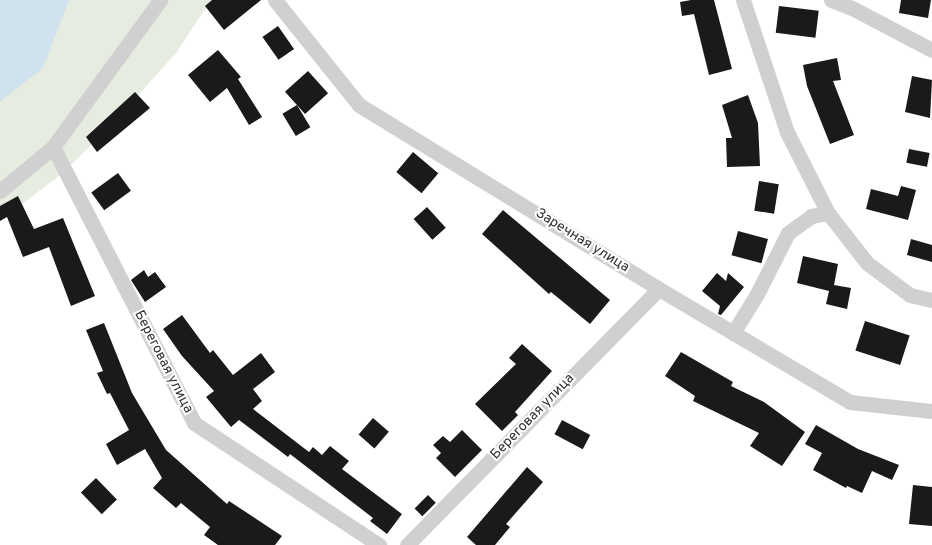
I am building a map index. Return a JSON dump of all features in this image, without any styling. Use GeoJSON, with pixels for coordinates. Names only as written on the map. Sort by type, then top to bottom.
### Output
{"type":"FeatureCollection","features":[{"type":"Feature","properties":{"kind":"street"},"geometry":{"type":"LineString","coordinates":[[0,191],[53,147],[160,0]]}},
{"type":"Feature","properties":{"kind":"street","name":"Заречная улица"},"geometry":{"type":"LineString","coordinates":[[275,0],[359,105],[659,289],[850,402],[932,411]]}},
{"type":"Feature","properties":{"kind":"street"},"geometry":{"type":"LineString","coordinates":[[743,0],[786,132],[828,213],[867,263],[910,295],[932,300]]}},
{"type":"Feature","properties":{"kind":"street"},"geometry":{"type":"LineString","coordinates":[[831,0],[852,8],[932,50]]}},
{"type":"Feature","properties":{"kind":"street","name":"Береговая улица"},"geometry":{"type":"LineString","coordinates":[[53,147],[194,423],[379,545]]}},
{"type":"Feature","properties":{"kind":"street"},"geometry":{"type":"LineString","coordinates":[[733,333],[757,294],[788,233],[811,216],[828,213]]}},
{"type":"Feature","properties":{"kind":"street","name":"Береговая улица"},"geometry":{"type":"LineString","coordinates":[[407,545],[659,289]]}},
{"type":"Feature","properties":{"kind":"shaded area"},"geometry":{"type":"Polygon","coordinates":[[[0,0],[211,0],[176,53],[108,129],[60,175],[0,221],[0,0]]]}},
{"type":"Feature","properties":{"kind":"water"},"geometry":{"type":"Polygon","coordinates":[[[0,0],[69,0],[43,68],[0,102],[0,0]]]}},
{"type":"Feature","properties":{"kind":"building"},"geometry":{"type":"Polygon","coordinates":[[[212,0],[261,0],[224,30],[205,6],[212,0]]]}},
{"type":"Feature","properties":{"kind":"building"},"geometry":{"type":"Polygon","coordinates":[[[691,0],[714,0],[732,69],[709,75],[694,14],[682,16],[680,2],[691,0]]]}},
{"type":"Feature","properties":{"kind":"building"},"geometry":{"type":"Polygon","coordinates":[[[901,0],[931,0],[928,18],[899,13],[901,0]]]}},
{"type":"Feature","properties":{"kind":"building"},"geometry":{"type":"Polygon","coordinates":[[[779,6],[819,11],[815,38],[776,33],[779,6]]]}},
{"type":"Feature","properties":{"kind":"building"},"geometry":{"type":"Polygon","coordinates":[[[278,26],[294,49],[278,60],[262,37],[278,26]]]}},
{"type":"Feature","properties":{"kind":"building"},"geometry":{"type":"Polygon","coordinates":[[[218,50],[241,77],[238,79],[262,117],[249,125],[227,88],[210,102],[188,75],[218,50]]]}},
{"type":"Feature","properties":{"kind":"building"},"geometry":{"type":"Polygon","coordinates":[[[837,58],[841,80],[833,81],[854,135],[830,144],[807,86],[803,65],[837,58]]]}},
{"type":"Feature","properties":{"kind":"building"},"geometry":{"type":"Polygon","coordinates":[[[308,71],[328,93],[305,114],[285,92],[308,71]]]}},
{"type":"Feature","properties":{"kind":"building"},"geometry":{"type":"Polygon","coordinates":[[[912,76],[932,80],[930,118],[905,112],[912,76]]]}},
{"type":"Feature","properties":{"kind":"building"},"geometry":{"type":"Polygon","coordinates":[[[135,92],[150,108],[97,152],[86,137],[135,92]]]}},
{"type":"Feature","properties":{"kind":"building"},"geometry":{"type":"Polygon","coordinates":[[[748,95],[758,123],[760,166],[727,167],[726,138],[732,138],[722,105],[748,95]]]}},
{"type":"Feature","properties":{"kind":"building"},"geometry":{"type":"Polygon","coordinates":[[[297,105],[310,127],[296,136],[282,114],[297,105]]]}},
{"type":"Feature","properties":{"kind":"building"},"geometry":{"type":"Polygon","coordinates":[[[909,149],[930,153],[927,167],[906,163],[909,149]]]}},
{"type":"Feature","properties":{"kind":"building"},"geometry":{"type":"Polygon","coordinates":[[[413,152],[438,173],[422,193],[396,172],[413,152]]]}},
{"type":"Feature","properties":{"kind":"building"},"geometry":{"type":"Polygon","coordinates":[[[118,173],[131,191],[104,210],[91,192],[118,173]]]}},
{"type":"Feature","properties":{"kind":"building"},"geometry":{"type":"Polygon","coordinates":[[[759,181],[779,184],[774,214],[754,211],[759,181]]]}},
{"type":"Feature","properties":{"kind":"building"},"geometry":{"type":"Polygon","coordinates":[[[901,186],[916,190],[908,220],[866,209],[871,189],[898,196],[901,186]]]}},
{"type":"Feature","properties":{"kind":"building"},"geometry":{"type":"Polygon","coordinates":[[[18,196],[34,229],[63,218],[95,296],[71,306],[49,247],[23,257],[7,217],[0,221],[0,206],[18,196]]]}},
{"type":"Feature","properties":{"kind":"building"},"geometry":{"type":"Polygon","coordinates":[[[427,207],[446,228],[432,240],[414,219],[427,207]]]}},
{"type":"Feature","properties":{"kind":"building"},"geometry":{"type":"Polygon","coordinates":[[[503,210],[610,300],[590,324],[551,292],[549,294],[482,234],[503,210]]]}},
{"type":"Feature","properties":{"kind":"building"},"geometry":{"type":"Polygon","coordinates":[[[738,231],[768,239],[761,263],[732,255],[738,231]]]}},
{"type":"Feature","properties":{"kind":"building"},"geometry":{"type":"Polygon","coordinates":[[[911,239],[932,245],[932,262],[907,255],[911,239]]]}},
{"type":"Feature","properties":{"kind":"building"},"geometry":{"type":"Polygon","coordinates":[[[803,256],[838,264],[834,285],[851,288],[847,309],[826,304],[829,291],[797,283],[803,256]]]}},
{"type":"Feature","properties":{"kind":"building"},"geometry":{"type":"Polygon","coordinates":[[[144,270],[148,277],[155,272],[166,287],[145,302],[131,280],[144,270]]]}},
{"type":"Feature","properties":{"kind":"building"},"geometry":{"type":"Polygon","coordinates":[[[717,273],[726,281],[728,273],[744,287],[721,315],[718,314],[720,306],[702,291],[717,273]]]}},
{"type":"Feature","properties":{"kind":"building"},"geometry":{"type":"Polygon","coordinates":[[[182,315],[210,353],[213,350],[233,375],[261,353],[275,372],[253,389],[262,401],[253,409],[309,452],[313,447],[322,455],[330,446],[349,461],[342,469],[402,514],[387,534],[370,521],[373,518],[290,454],[288,457],[239,420],[231,427],[206,397],[214,391],[182,356],[163,329],[182,315]]]}},
{"type":"Feature","properties":{"kind":"building"},"geometry":{"type":"Polygon","coordinates":[[[865,321],[910,336],[900,365],[855,350],[865,321]]]}},
{"type":"Feature","properties":{"kind":"building"},"geometry":{"type":"Polygon","coordinates":[[[104,323],[132,393],[166,450],[227,504],[229,501],[282,536],[275,545],[218,545],[204,535],[210,527],[181,503],[176,508],[153,488],[162,478],[145,449],[117,465],[106,444],[129,430],[110,393],[107,394],[97,373],[103,371],[86,330],[104,323]]]}},
{"type":"Feature","properties":{"kind":"building"},"geometry":{"type":"Polygon","coordinates":[[[522,344],[552,371],[515,412],[518,415],[502,431],[475,404],[516,364],[509,358],[522,344]]]}},
{"type":"Feature","properties":{"kind":"building"},"geometry":{"type":"Polygon","coordinates":[[[681,352],[733,382],[731,386],[764,402],[805,432],[782,466],[750,446],[759,433],[693,401],[695,396],[665,376],[681,352]]]}},
{"type":"Feature","properties":{"kind":"building"},"geometry":{"type":"Polygon","coordinates":[[[373,418],[389,432],[374,448],[359,435],[373,418]]]}},
{"type":"Feature","properties":{"kind":"building"},"geometry":{"type":"Polygon","coordinates":[[[562,420],[590,435],[583,449],[554,434],[562,420]]]}},
{"type":"Feature","properties":{"kind":"building"},"geometry":{"type":"Polygon","coordinates":[[[816,425],[858,449],[899,465],[892,480],[872,471],[862,493],[847,486],[846,488],[813,470],[822,453],[805,444],[816,425]]]}},
{"type":"Feature","properties":{"kind":"building"},"geometry":{"type":"Polygon","coordinates":[[[462,430],[482,450],[455,477],[436,458],[441,453],[433,445],[443,436],[450,442],[462,430]]]}},
{"type":"Feature","properties":{"kind":"building"},"geometry":{"type":"Polygon","coordinates":[[[527,467],[543,482],[506,524],[510,527],[495,545],[476,545],[467,537],[527,467]]]}},
{"type":"Feature","properties":{"kind":"building"},"geometry":{"type":"Polygon","coordinates":[[[96,478],[117,500],[102,514],[81,493],[96,478]]]}},
{"type":"Feature","properties":{"kind":"building"},"geometry":{"type":"Polygon","coordinates":[[[913,485],[932,487],[932,526],[909,524],[913,485]]]}},
{"type":"Feature","properties":{"kind":"building"},"geometry":{"type":"Polygon","coordinates":[[[428,495],[436,503],[422,516],[415,508],[428,495]]]}}]}
